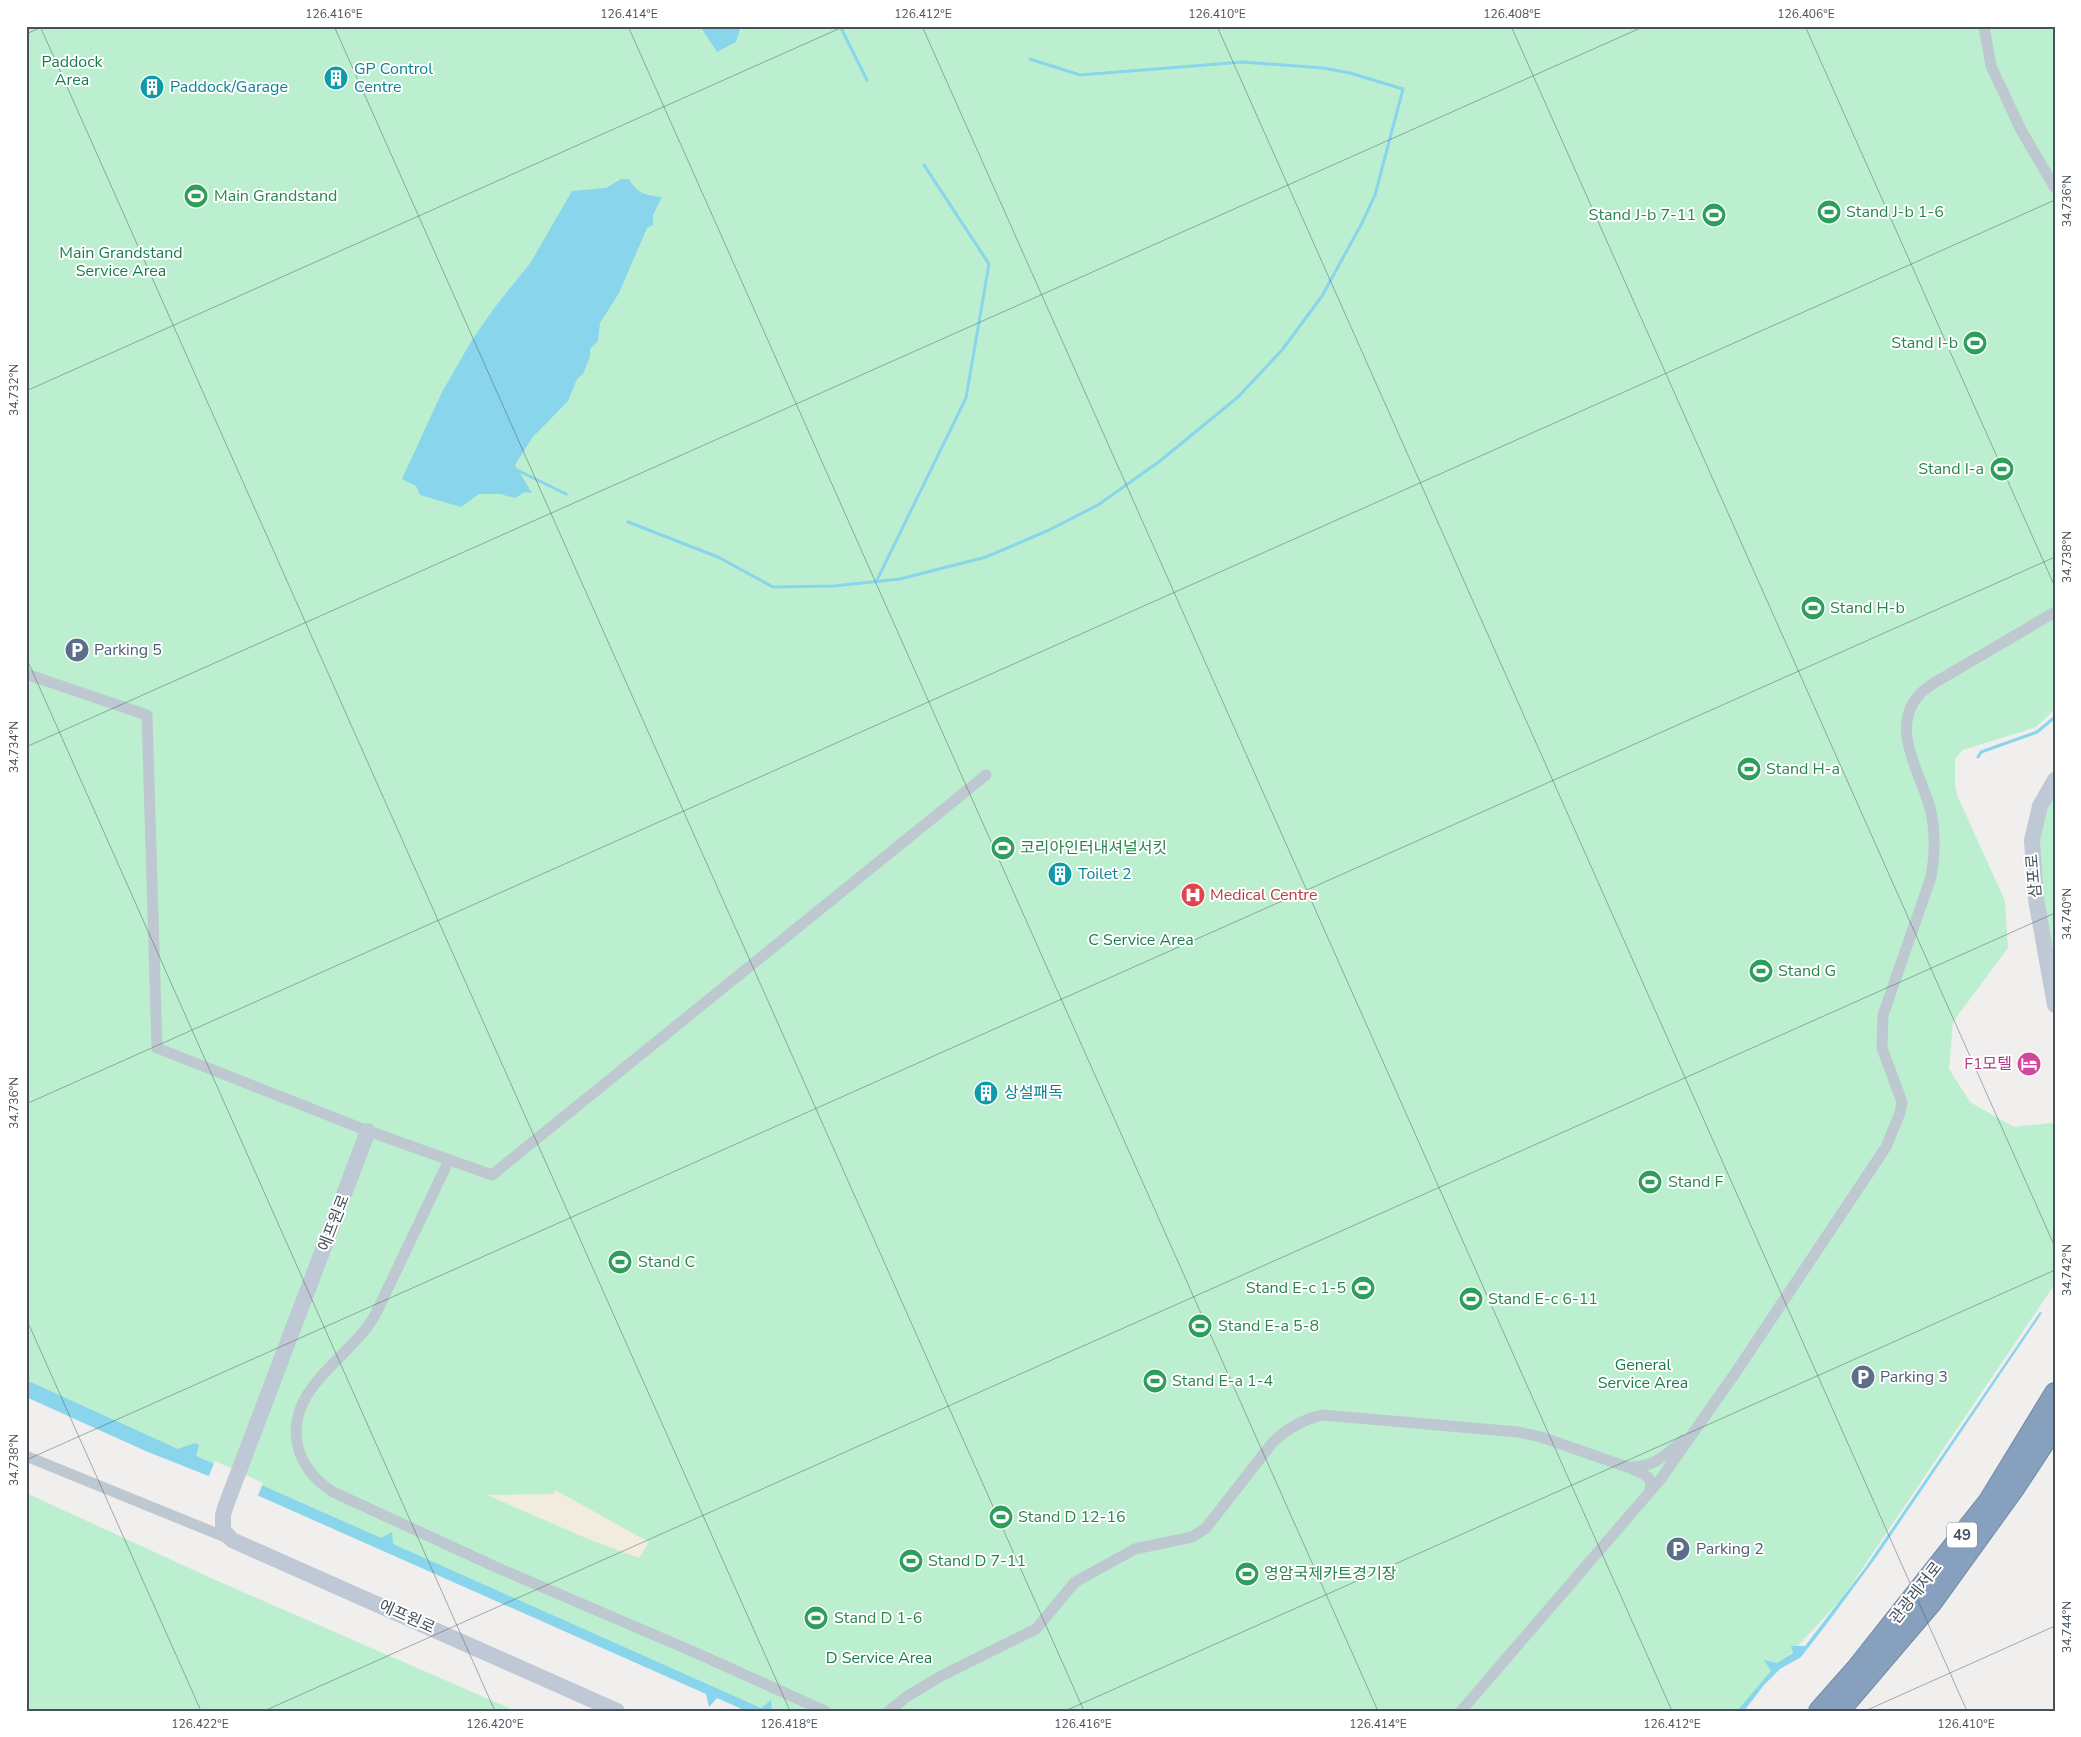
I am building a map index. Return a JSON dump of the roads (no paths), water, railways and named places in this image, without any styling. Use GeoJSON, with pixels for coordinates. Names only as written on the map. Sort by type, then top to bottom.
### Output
{"type":"FeatureCollection","features":[{"type":"Feature","properties":{"kind":"highway","name":"관광레저로"},"geometry":{"type":"LineString","coordinates":[[1839,1711],[1864,1672],[1989,1501],[2055,1393]]}},
{"type":"Feature","properties":{"kind":"highway","name":"관광레저로"},"geometry":{"type":"LineString","coordinates":[[1819,1711],[1864,1672],[1932,1602],[2015,1487],[2055,1426]]}},
{"type":"Feature","properties":{"kind":"street"},"geometry":{"type":"LineString","coordinates":[[1984,26],[1992,66],[2021,130],[2055,188]]}},
{"type":"Feature","properties":{"kind":"street"},"geometry":{"type":"LineString","coordinates":[[1460,1711],[1660,1480],[1701,1423],[1883,1152],[1900,1113],[1900,1096],[1882,1048],[1881,1028],[1887,999],[1930,877],[1934,854],[1933,825],[1930,809],[1907,742],[1907,723],[1911,707],[1919,695],[1934,683],[2055,612]]}},
{"type":"Feature","properties":{"kind":"street"},"geometry":{"type":"LineString","coordinates":[[26,674],[147,714],[157,1048],[368,1131],[492,1175],[986,775]]}},
{"type":"Feature","properties":{"kind":"street","name":"삼포로"},"geometry":{"type":"LineString","coordinates":[[2055,780],[2040,806],[2032,840],[2036,899],[2055,1005]]}},
{"type":"Feature","properties":{"kind":"street","name":"에프원로"},"geometry":{"type":"LineString","coordinates":[[368,1131],[226,1505],[222,1524],[223,1530],[232,1540],[617,1711]]}},
{"type":"Feature","properties":{"kind":"street"},"geometry":{"type":"LineString","coordinates":[[449,1160],[378,1310],[368,1327],[313,1385],[304,1401],[296,1429],[296,1440],[299,1453],[312,1475],[333,1492],[436,1540],[825,1711]]}},
{"type":"Feature","properties":{"kind":"street"},"geometry":{"type":"LineString","coordinates":[[889,1711],[906,1697],[942,1676],[1036,1629],[1075,1582],[1135,1549],[1192,1537],[1206,1528],[1273,1442],[1284,1432],[1309,1418],[1324,1416],[1518,1432],[1541,1437],[1645,1474],[1652,1485],[1649,1493]]}},
{"type":"Feature","properties":{"kind":"street"},"geometry":{"type":"LineString","coordinates":[[1627,1468],[1642,1468],[1666,1455],[1701,1423]]}},
{"type":"Feature","properties":{"kind":"street"},"geometry":{"type":"LineString","coordinates":[[26,1456],[232,1540]]}},
{"type":"Feature","properties":{"kind":"water"},"geometry":{"type":"Polygon","coordinates":[[[700,26],[741,26],[736,42],[717,52],[700,26]]]}},
{"type":"Feature","properties":{"kind":"water"},"geometry":{"type":"Polygon","coordinates":[[[621,179],[629,179],[635,188],[642,193],[662,197],[653,215],[653,225],[647,228],[619,293],[600,323],[598,341],[590,349],[590,357],[583,374],[577,379],[568,401],[532,438],[515,465],[532,493],[525,492],[515,498],[500,494],[479,494],[461,507],[420,495],[416,486],[402,479],[442,392],[472,340],[495,307],[531,262],[572,191],[606,188],[621,179]]]}},
{"type":"Feature","properties":{"kind":"water"},"geometry":{"type":"Polygon","coordinates":[[[2040,1312],[2042,1313],[1877,1556],[1829,1621],[1801,1657],[1780,1669],[1764,1685],[1744,1711],[1737,1711],[1771,1671],[1764,1660],[1777,1663],[1793,1653],[1791,1646],[1805,1646],[1865,1568],[2040,1312]]]}},
{"type":"Feature","properties":{"kind":"water"},"geometry":{"type":"Polygon","coordinates":[[[26,1380],[178,1449],[195,1443],[199,1445],[196,1456],[381,1538],[392,1532],[393,1544],[761,1708],[771,1700],[772,1711],[746,1711],[717,1698],[709,1707],[706,1694],[259,1496],[148,1452],[26,1397],[26,1380]]]}},
{"type":"Feature","properties":{"kind":"waterway"},"geometry":{"type":"LineString","coordinates":[[840,26],[867,80]]}},
{"type":"Feature","properties":{"kind":"waterway"},"geometry":{"type":"LineString","coordinates":[[628,522],[718,557],[773,587],[834,586],[900,579],[986,557],[1049,530],[1098,505],[1160,461],[1238,397],[1282,350],[1322,296],[1375,195],[1403,89],[1350,73],[1323,68],[1243,62],[1080,75],[1030,59]]}},
{"type":"Feature","properties":{"kind":"waterway"},"geometry":{"type":"LineString","coordinates":[[876,582],[966,398],[989,264],[924,165]]}},
{"type":"Feature","properties":{"kind":"waterway"},"geometry":{"type":"LineString","coordinates":[[517,470],[566,494]]}},
{"type":"Feature","properties":{"kind":"waterway"},"geometry":{"type":"LineString","coordinates":[[1978,757],[1981,752],[2037,732],[2055,717]]}},
{"type":"Feature","properties":{"kind":"place","name":"GP Control Centre"},"geometry":{"type":"Point","coordinates":[336,78]}},
{"type":"Feature","properties":{"kind":"place","name":"Paddock/Garage"},"geometry":{"type":"Point","coordinates":[152,87]}},
{"type":"Feature","properties":{"kind":"place","name":"Main Grandstand"},"geometry":{"type":"Point","coordinates":[196,196]}},
{"type":"Feature","properties":{"kind":"place","name":"Stand J-b 1-6"},"geometry":{"type":"Point","coordinates":[1829,212]}},
{"type":"Feature","properties":{"kind":"place","name":"Stand J-b 7-11"},"geometry":{"type":"Point","coordinates":[1714,215]}},
{"type":"Feature","properties":{"kind":"place","name":"Stand I-b"},"geometry":{"type":"Point","coordinates":[1975,343]}},
{"type":"Feature","properties":{"kind":"place","name":"Stand I-a"},"geometry":{"type":"Point","coordinates":[2002,469]}},
{"type":"Feature","properties":{"kind":"place","name":"Stand H-b"},"geometry":{"type":"Point","coordinates":[1813,608]}},
{"type":"Feature","properties":{"kind":"place","name":"Parking 5"},"geometry":{"type":"Point","coordinates":[77,650]}},
{"type":"Feature","properties":{"kind":"place","name":"Stand H-a"},"geometry":{"type":"Point","coordinates":[1749,769]}},
{"type":"Feature","properties":{"kind":"place","name":"코리아인터내셔널서킷"},"geometry":{"type":"Point","coordinates":[1003,848]}},
{"type":"Feature","properties":{"kind":"place","name":"Toilet 2"},"geometry":{"type":"Point","coordinates":[1060,874]}},
{"type":"Feature","properties":{"kind":"place","name":"Medical Centre"},"geometry":{"type":"Point","coordinates":[1193,895]}},
{"type":"Feature","properties":{"kind":"place","name":"Stand G"},"geometry":{"type":"Point","coordinates":[1761,971]}},
{"type":"Feature","properties":{"kind":"place","name":"F1모텔"},"geometry":{"type":"Point","coordinates":[2029,1064]}},
{"type":"Feature","properties":{"kind":"place","name":"상설패독"},"geometry":{"type":"Point","coordinates":[986,1093]}},
{"type":"Feature","properties":{"kind":"place","name":"Stand F"},"geometry":{"type":"Point","coordinates":[1650,1182]}},
{"type":"Feature","properties":{"kind":"place","name":"Stand C"},"geometry":{"type":"Point","coordinates":[620,1262]}},
{"type":"Feature","properties":{"kind":"place","name":"Stand E-c 1-5"},"geometry":{"type":"Point","coordinates":[1363,1288]}},
{"type":"Feature","properties":{"kind":"place","name":"Stand E-c 6-11"},"geometry":{"type":"Point","coordinates":[1471,1299]}},
{"type":"Feature","properties":{"kind":"place","name":"Stand E-a 5-8"},"geometry":{"type":"Point","coordinates":[1200,1326]}},
{"type":"Feature","properties":{"kind":"place","name":"Parking 3"},"geometry":{"type":"Point","coordinates":[1863,1377]}},
{"type":"Feature","properties":{"kind":"place","name":"Stand E-a 1-4"},"geometry":{"type":"Point","coordinates":[1155,1381]}},
{"type":"Feature","properties":{"kind":"place","name":"Stand D 12-16"},"geometry":{"type":"Point","coordinates":[1001,1517]}},
{"type":"Feature","properties":{"kind":"place","name":"Parking 2"},"geometry":{"type":"Point","coordinates":[1678,1549]}},
{"type":"Feature","properties":{"kind":"place","name":"Stand D 7-11"},"geometry":{"type":"Point","coordinates":[911,1561]}},
{"type":"Feature","properties":{"kind":"place","name":"영암국제카트경기장"},"geometry":{"type":"Point","coordinates":[1247,1574]}},
{"type":"Feature","properties":{"kind":"place","name":"Stand D 1-6"},"geometry":{"type":"Point","coordinates":[816,1618]}},
{"type":"Feature","properties":{"kind":"park label","name":"Paddock Area"},"geometry":{"type":"Point","coordinates":[72,71]}},
{"type":"Feature","properties":{"kind":"park label","name":"Main Grandstand Service Area"},"geometry":{"type":"Point","coordinates":[121,262]}},
{"type":"Feature","properties":{"kind":"park label","name":"C Service Area"},"geometry":{"type":"Point","coordinates":[1141,940]}},
{"type":"Feature","properties":{"kind":"park label","name":"General Service Area"},"geometry":{"type":"Point","coordinates":[1643,1374]}},
{"type":"Feature","properties":{"kind":"park label","name":"D Service Area"},"geometry":{"type":"Point","coordinates":[879,1658]}}]}
